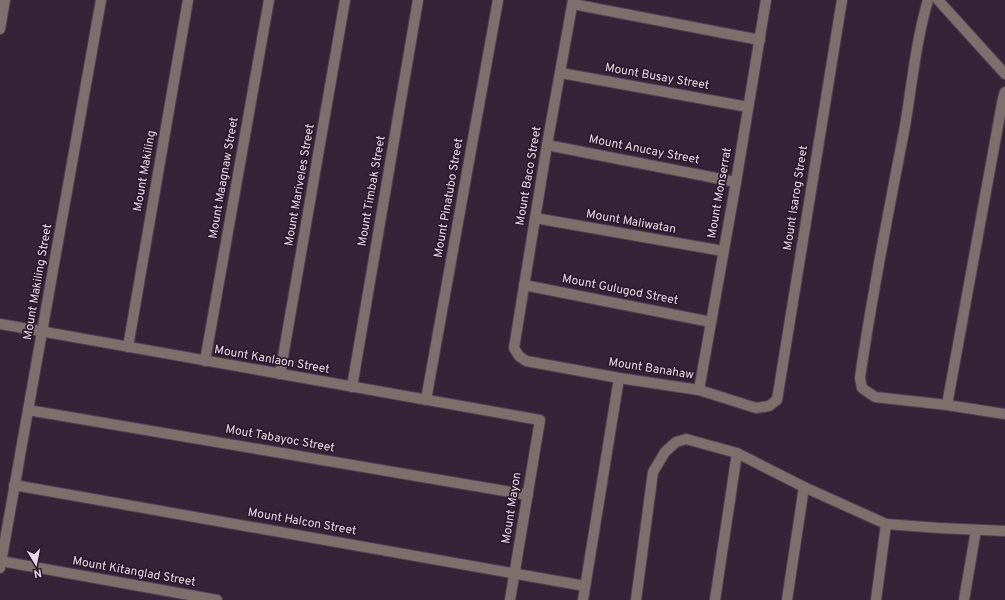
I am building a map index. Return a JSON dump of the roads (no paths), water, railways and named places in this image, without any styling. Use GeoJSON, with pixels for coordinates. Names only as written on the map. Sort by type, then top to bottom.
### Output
{"type":"FeatureCollection","features":[{"type":"Feature","properties":{"kind":"street"},"geometry":{"type":"LineString","coordinates":[[0,29],[5,0]]}},
{"type":"Feature","properties":{"kind":"street","name":"Mount Makiling Street"},"geometry":{"type":"LineString","coordinates":[[0,563],[101,0]]}},
{"type":"Feature","properties":{"kind":"street","name":"Mount Makiling"},"geometry":{"type":"LineString","coordinates":[[128,347],[188,0]]}},
{"type":"Feature","properties":{"kind":"street","name":"Mount Maagnaw Street"},"geometry":{"type":"LineString","coordinates":[[205,361],[269,0]]}},
{"type":"Feature","properties":{"kind":"street","name":"Mount Mariveles Street"},"geometry":{"type":"LineString","coordinates":[[280,374],[345,0]]}},
{"type":"Feature","properties":{"kind":"street","name":"Mount Timbak Street"},"geometry":{"type":"LineString","coordinates":[[352,387],[418,0]]}},
{"type":"Feature","properties":{"kind":"street","name":"Mount Pinatubo Street"},"geometry":{"type":"LineString","coordinates":[[426,400],[498,0]]}},
{"type":"Feature","properties":{"kind":"street","name":"Mount Monserrat"},"geometry":{"type":"LineString","coordinates":[[699,390],[736,182],[766,0]]}},
{"type":"Feature","properties":{"kind":"street","name":"Mount Isarog Street"},"geometry":{"type":"LineString","coordinates":[[777,400],[842,0]]}},
{"type":"Feature","properties":{"kind":"street"},"geometry":{"type":"LineString","coordinates":[[928,0],[922,19],[905,125],[870,310],[860,378],[862,388],[875,397],[947,405],[1005,414]]}},
{"type":"Feature","properties":{"kind":"street"},"geometry":{"type":"LineString","coordinates":[[938,0],[1005,74]]}},
{"type":"Feature","properties":{"kind":"street"},"geometry":{"type":"LineString","coordinates":[[573,2],[760,40]]}},
{"type":"Feature","properties":{"kind":"street","name":"Mount Baco Street"},"geometry":{"type":"LineString","coordinates":[[519,356],[514,348],[547,145],[573,2]]}},
{"type":"Feature","properties":{"kind":"street","name":"Mount Busay Street"},"geometry":{"type":"LineString","coordinates":[[561,73],[748,107]]}},
{"type":"Feature","properties":{"kind":"street"},"geometry":{"type":"LineString","coordinates":[[947,405],[1005,92]]}},
{"type":"Feature","properties":{"kind":"street","name":"Mount Anucay Street"},"geometry":{"type":"LineString","coordinates":[[547,145],[736,182]]}},
{"type":"Feature","properties":{"kind":"street","name":"Mount Maliwatan"},"geometry":{"type":"LineString","coordinates":[[535,218],[723,251]]}},
{"type":"Feature","properties":{"kind":"street","name":"Mount Gulugod Street"},"geometry":{"type":"LineString","coordinates":[[524,285],[711,322]]}},
{"type":"Feature","properties":{"kind":"street","name":"Mount Kanlaon Street"},"geometry":{"type":"LineString","coordinates":[[0,324],[540,420]]}},
{"type":"Feature","properties":{"kind":"street","name":"Mount Banahaw"},"geometry":{"type":"LineString","coordinates":[[519,356],[526,361],[619,378],[699,390],[756,408],[769,406],[777,400]]}},
{"type":"Feature","properties":{"kind":"street"},"geometry":{"type":"LineString","coordinates":[[583,600],[619,378]]}},
{"type":"Feature","properties":{"kind":"street","name":"Mout Tabayoc Street"},"geometry":{"type":"LineString","coordinates":[[28,410],[528,495]]}},
{"type":"Feature","properties":{"kind":"street","name":"Mount Mayon"},"geometry":{"type":"LineString","coordinates":[[510,600],[540,420]]}},
{"type":"Feature","properties":{"kind":"street"},"geometry":{"type":"LineString","coordinates":[[636,600],[653,472],[666,452],[676,442],[686,439],[737,454],[804,487],[886,524],[1005,531]]}},
{"type":"Feature","properties":{"kind":"street"},"geometry":{"type":"LineString","coordinates":[[714,600],[737,454]]}},
{"type":"Feature","properties":{"kind":"street","name":"Mount Halcon Street"},"geometry":{"type":"LineString","coordinates":[[14,485],[585,586]]}},
{"type":"Feature","properties":{"kind":"street"},"geometry":{"type":"LineString","coordinates":[[787,600],[804,487]]}},
{"type":"Feature","properties":{"kind":"street"},"geometry":{"type":"LineString","coordinates":[[876,600],[886,524]]}},
{"type":"Feature","properties":{"kind":"street"},"geometry":{"type":"LineString","coordinates":[[964,600],[976,530]]}},
{"type":"Feature","properties":{"kind":"street","name":"Mount Kitanglad Street"},"geometry":{"type":"LineString","coordinates":[[0,563],[217,600]]}}]}
